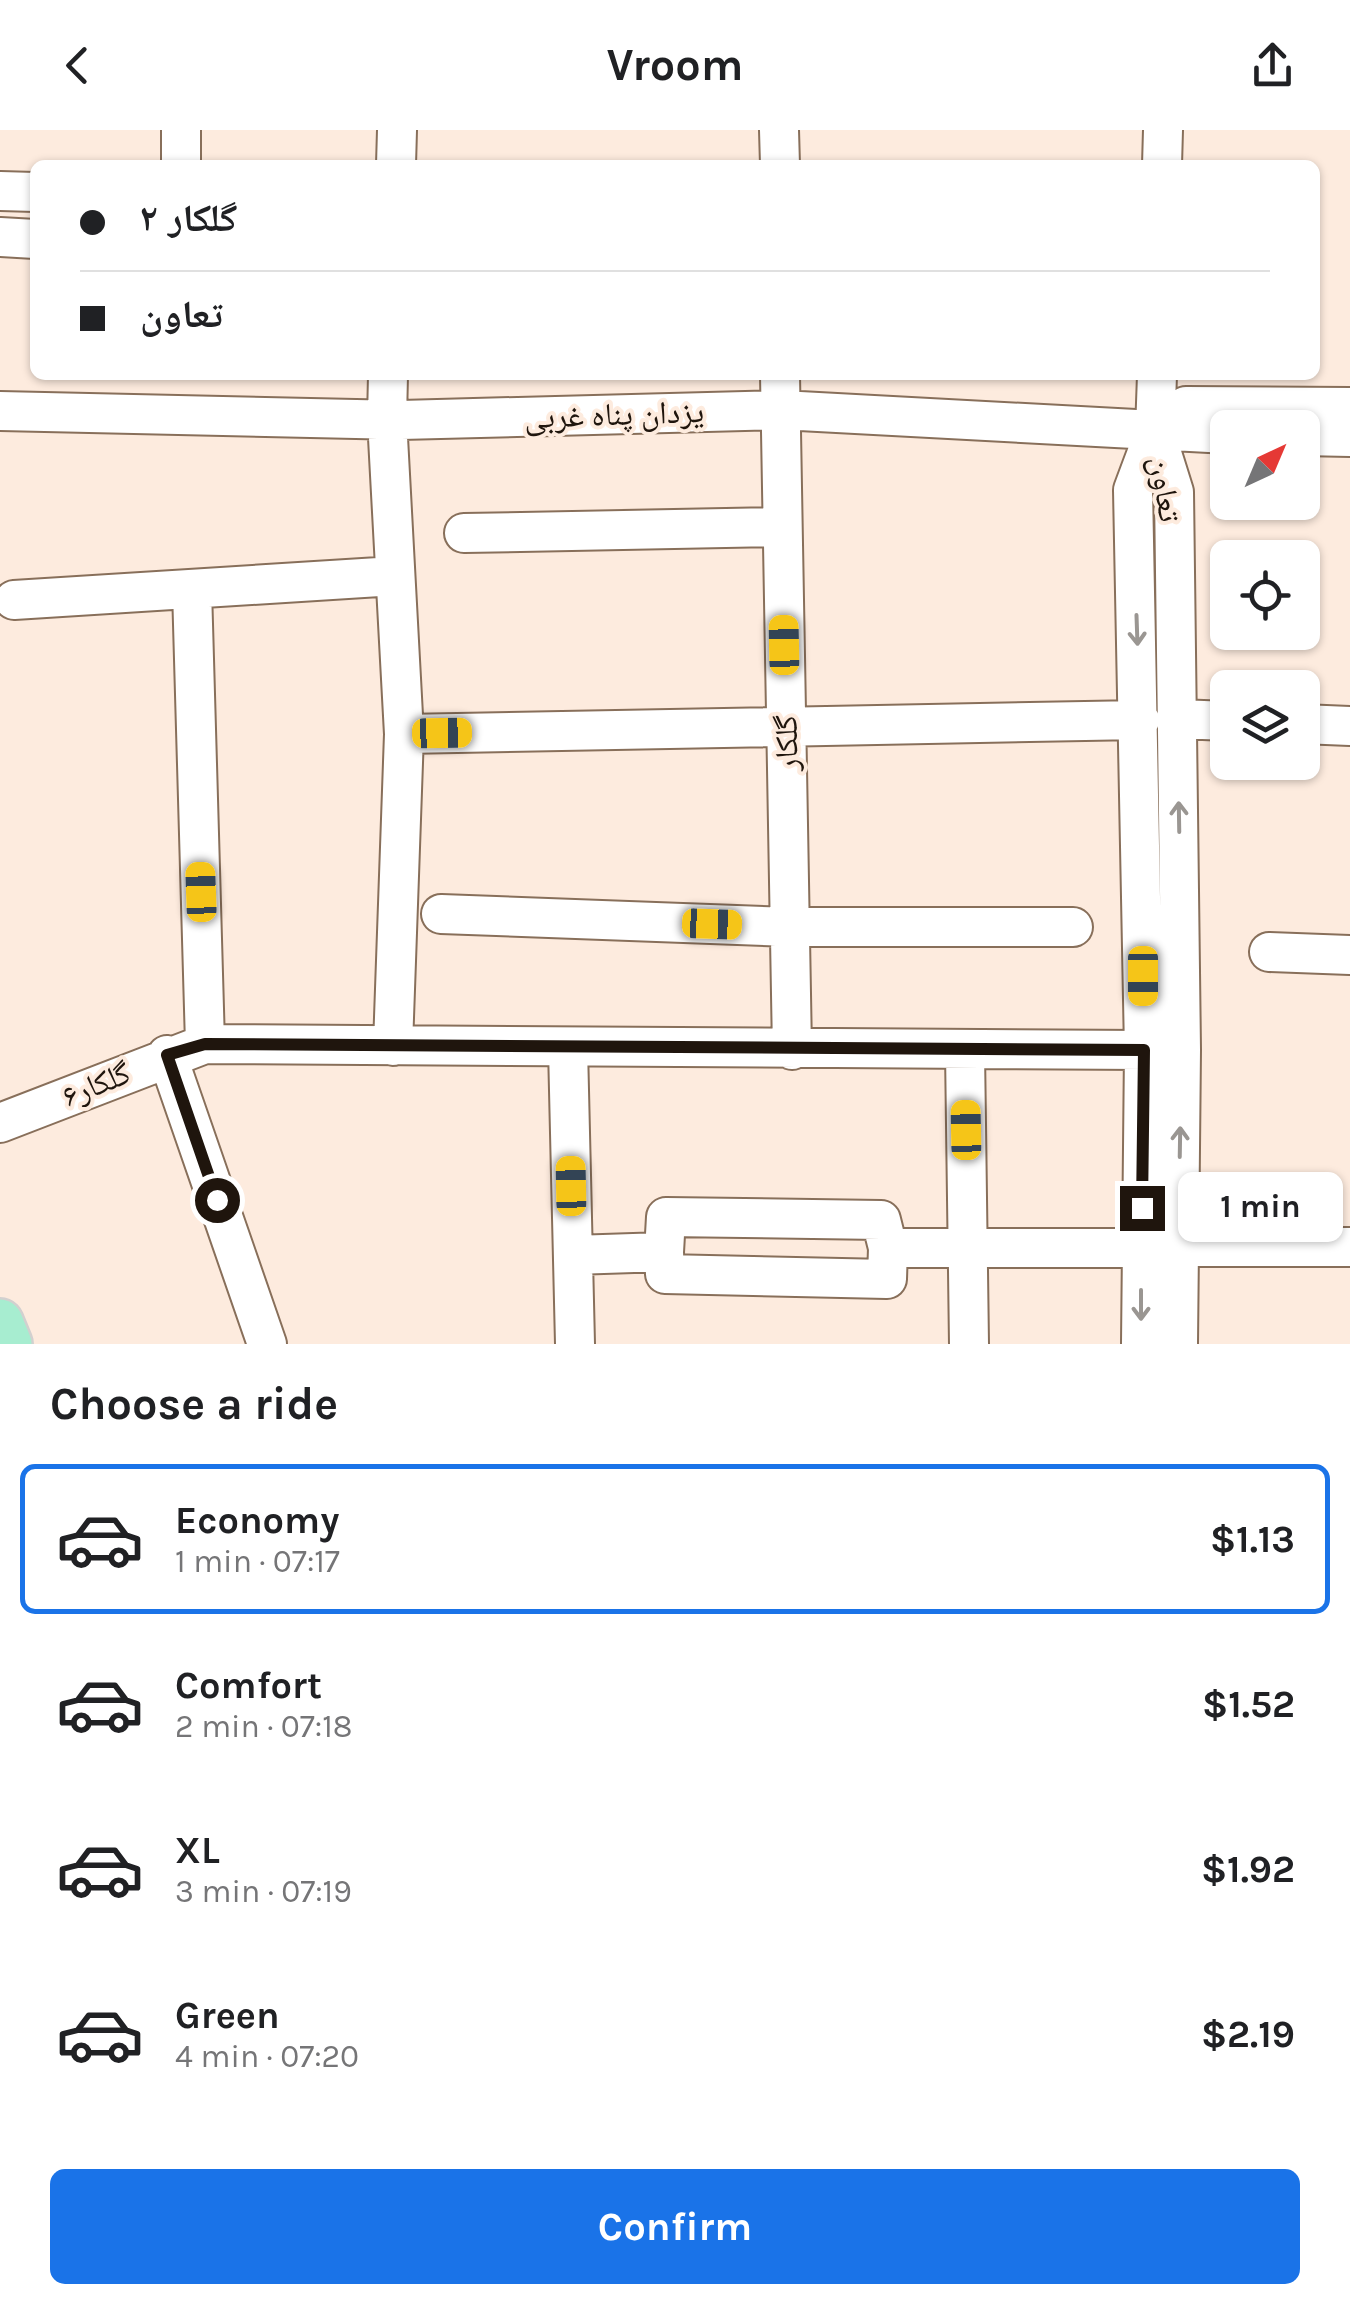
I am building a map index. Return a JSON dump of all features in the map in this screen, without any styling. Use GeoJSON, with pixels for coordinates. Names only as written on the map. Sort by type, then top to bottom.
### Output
{"type":"FeatureCollection","features":[{"type":"Feature","properties":{"kind":"main road"},"geometry":{"type":"LineString","coordinates":[[0,1322],[9,1344]]}},
{"type":"Feature","properties":{"kind":"street"},"geometry":{"type":"LineString","coordinates":[[181,130],[181,160]]}},
{"type":"Feature","properties":{"kind":"street"},"geometry":{"type":"LineString","coordinates":[[396,160],[398,130]]}},
{"type":"Feature","properties":{"kind":"street"},"geometry":{"type":"LineString","coordinates":[[780,130],[780,160]]}},
{"type":"Feature","properties":{"kind":"street"},"geometry":{"type":"LineString","coordinates":[[1162,160],[1163,130]]}},
{"type":"Feature","properties":{"kind":"street"},"geometry":{"type":"LineString","coordinates":[[0,190],[30,192]]}},
{"type":"Feature","properties":{"kind":"street"},"geometry":{"type":"LineString","coordinates":[[0,237],[30,240]]}},
{"type":"Feature","properties":{"kind":"street"},"geometry":{"type":"LineString","coordinates":[[388,380],[404,734],[393,1046]]}},
{"type":"Feature","properties":{"kind":"street"},"geometry":{"type":"LineString","coordinates":[[1155,431],[1157,380]]}},
{"type":"Feature","properties":{"kind":"street","name":"یزدان پناه غربی"},"geometry":{"type":"LineString","coordinates":[[0,411],[387,419],[780,392],[1155,431],[1210,433]]}},
{"type":"Feature","properties":{"kind":"street","name":"گلکار"},"geometry":{"type":"LineString","coordinates":[[780,392],[792,1050]]}},
{"type":"Feature","properties":{"kind":"street"},"geometry":{"type":"LineString","coordinates":[[1155,431],[1186,406],[1350,407]]}},
{"type":"Feature","properties":{"kind":"street","name":"تعاون"},"geometry":{"type":"LineString","coordinates":[[1141,1344],[1160,1248],[1159,719],[1135,567],[1133,490],[1155,431]]}},
{"type":"Feature","properties":{"kind":"street","name":"تعاون"},"geometry":{"type":"LineString","coordinates":[[1155,431],[1174,492],[1174,569],[1159,719],[1144,1050],[1160,1248],[1178,1344]]}},
{"type":"Feature","properties":{"kind":"street"},"geometry":{"type":"LineString","coordinates":[[1320,437],[1350,438]]}},
{"type":"Feature","properties":{"kind":"street"},"geometry":{"type":"LineString","coordinates":[[464,534],[782,527]]}},
{"type":"Feature","properties":{"kind":"street"},"geometry":{"type":"LineString","coordinates":[[1135,567],[1143,557],[1152,555],[1170,561],[1174,569]]}},
{"type":"Feature","properties":{"kind":"street"},"geometry":{"type":"LineString","coordinates":[[14,600],[396,576]]}},
{"type":"Feature","properties":{"kind":"street"},"geometry":{"type":"LineString","coordinates":[[192,589],[205,1044]]}},
{"type":"Feature","properties":{"kind":"street"},"geometry":{"type":"LineString","coordinates":[[404,734],[786,723],[1210,720]]}},
{"type":"Feature","properties":{"kind":"street"},"geometry":{"type":"LineString","coordinates":[[1320,725],[1350,726]]}},
{"type":"Feature","properties":{"kind":"street"},"geometry":{"type":"LineString","coordinates":[[442,914],[790,926],[1073,927]]}},
{"type":"Feature","properties":{"kind":"street"},"geometry":{"type":"LineString","coordinates":[[1269,952],[1350,955]]}},
{"type":"Feature","properties":{"kind":"street","name":"گلکار۶"},"geometry":{"type":"LineString","coordinates":[[0,1123],[167,1055],[205,1044],[1144,1050]]}},
{"type":"Feature","properties":{"kind":"street"},"geometry":{"type":"LineString","coordinates":[[568,1048],[575,1344]]}},
{"type":"Feature","properties":{"kind":"street"},"geometry":{"type":"LineString","coordinates":[[965,1051],[969,1344]]}},
{"type":"Feature","properties":{"kind":"street"},"geometry":{"type":"LineString","coordinates":[[167,1055],[267,1344]]}},
{"type":"Feature","properties":{"kind":"street"},"geometry":{"type":"LineString","coordinates":[[666,1217],[881,1220],[888,1248],[887,1279],[665,1274],[664,1252],[666,1217]]}},
{"type":"Feature","properties":{"kind":"street"},"geometry":{"type":"LineString","coordinates":[[888,1248],[1350,1247]]}},
{"type":"Feature","properties":{"kind":"street"},"geometry":{"type":"LineString","coordinates":[[573,1255],[664,1252]]}},
{"type":"Feature","properties":{"kind":"route"},"geometry":{"type":"LineString","coordinates":[[217,1200],[167,1055],[205,1044],[1144,1050],[1142,1208]]}}]}
